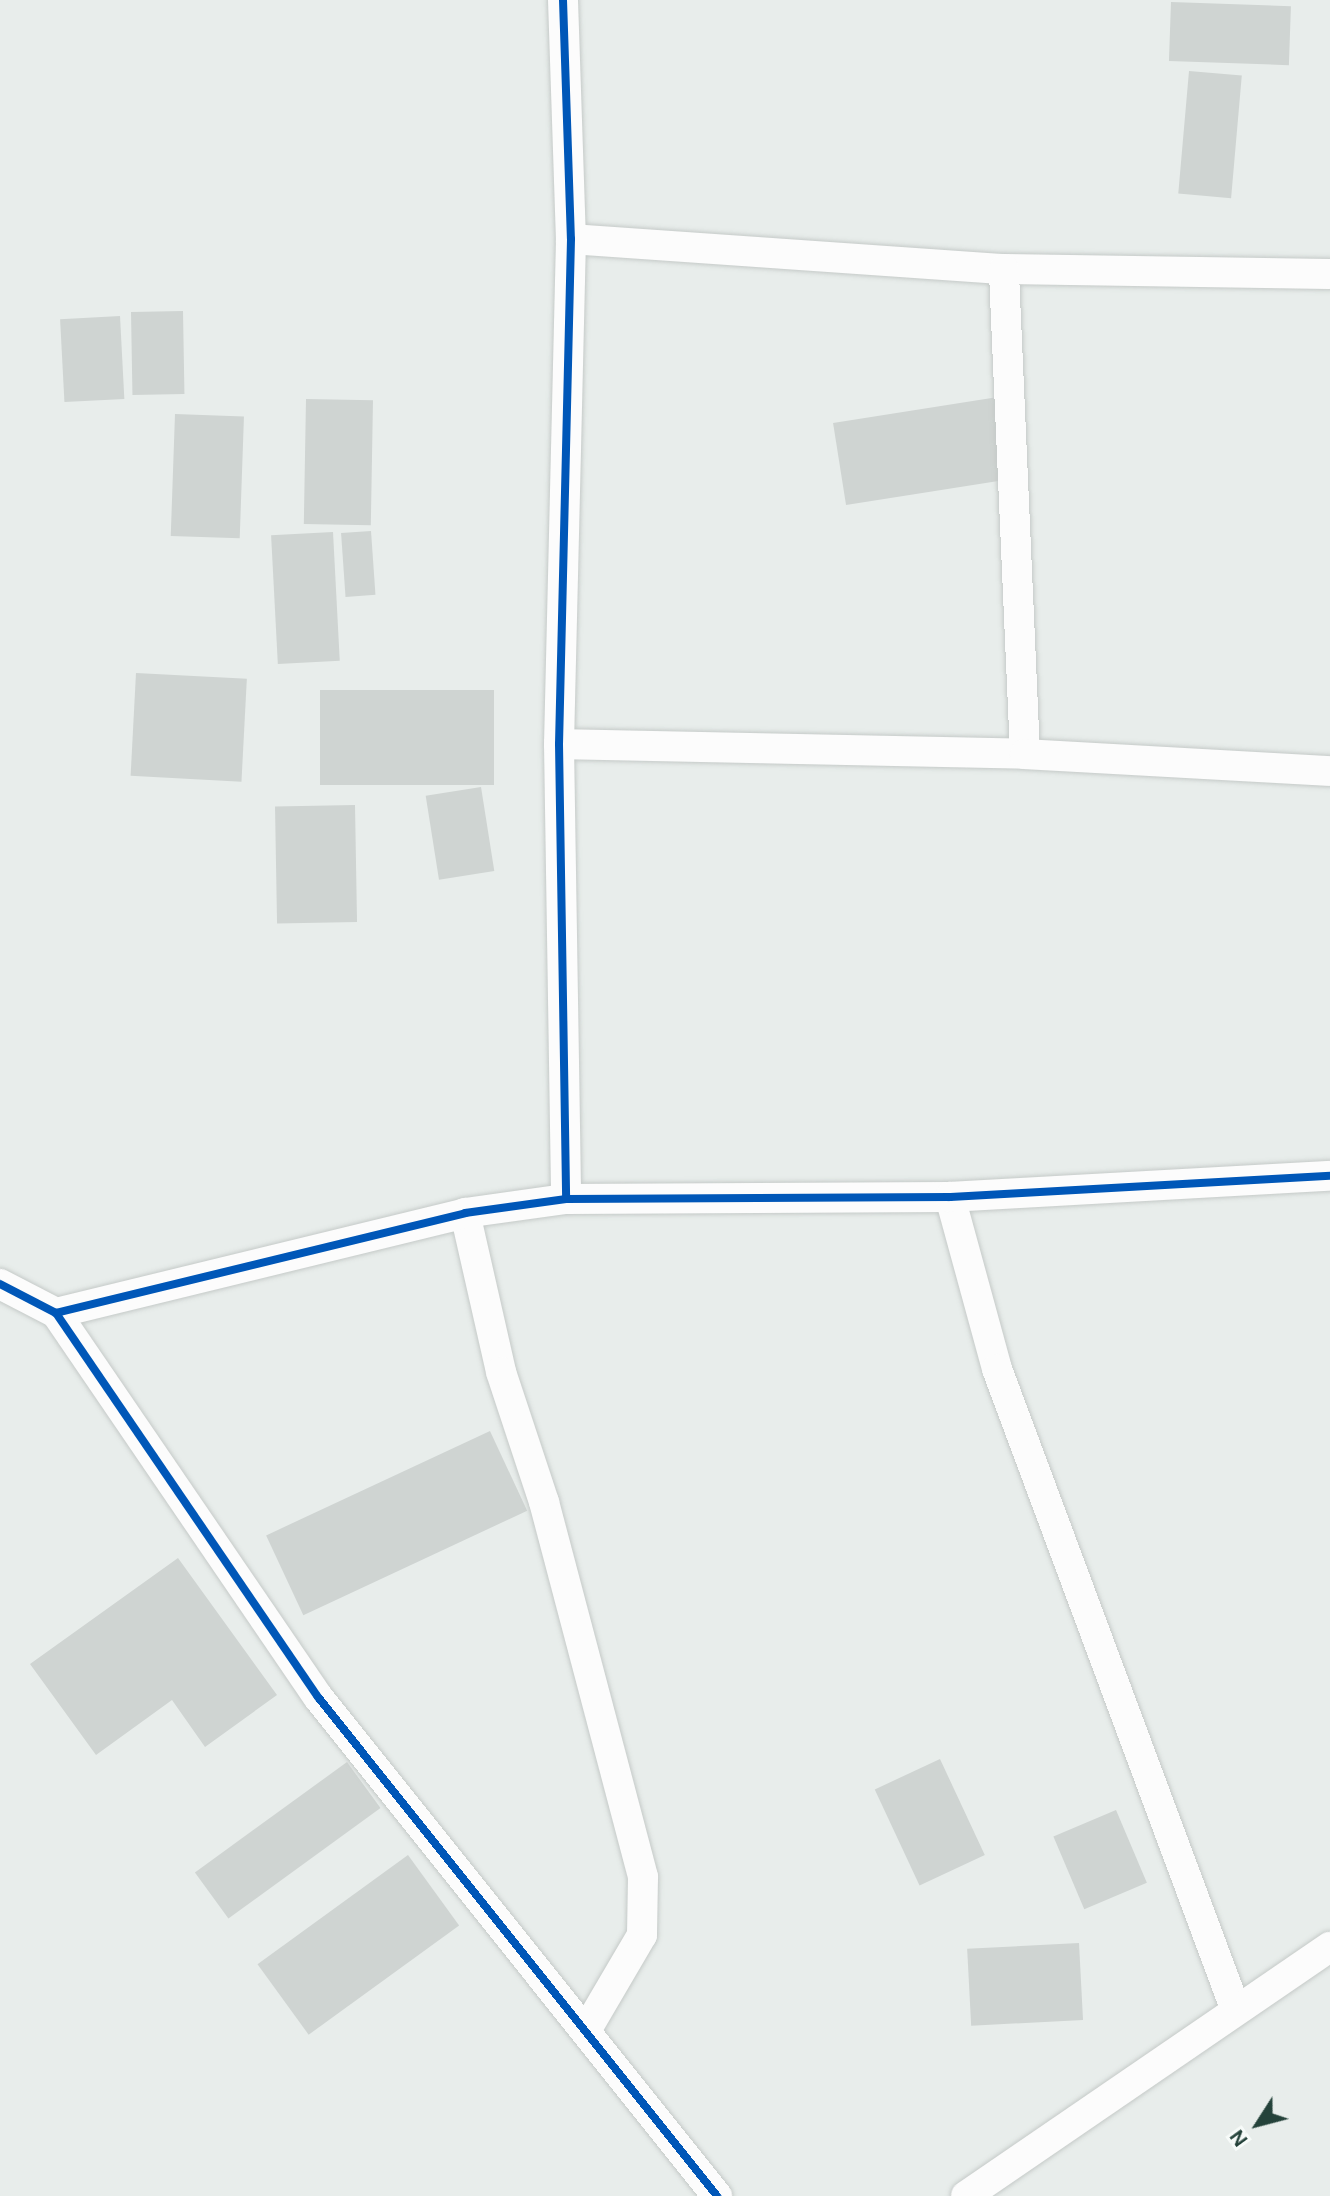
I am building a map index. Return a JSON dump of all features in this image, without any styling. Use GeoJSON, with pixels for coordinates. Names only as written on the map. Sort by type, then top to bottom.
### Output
{"type":"FeatureCollection","features":[{"type":"Feature","properties":{"kind":"street"},"geometry":{"type":"LineString","coordinates":[[563,0],[571,239],[559,744],[566,1199]]}},
{"type":"Feature","properties":{"kind":"street"},"geometry":{"type":"LineString","coordinates":[[571,239],[1004,269],[1330,274]]}},
{"type":"Feature","properties":{"kind":"street"},"geometry":{"type":"LineString","coordinates":[[1004,269],[1025,754]]}},
{"type":"Feature","properties":{"kind":"street"},"geometry":{"type":"LineString","coordinates":[[559,744],[1025,754],[1330,771]]}},
{"type":"Feature","properties":{"kind":"street"},"geometry":{"type":"LineString","coordinates":[[56,1313],[465,1213],[566,1199],[950,1197],[1330,1176]]}},
{"type":"Feature","properties":{"kind":"street"},"geometry":{"type":"LineString","coordinates":[[950,1197],[997,1369],[1235,2008]]}},
{"type":"Feature","properties":{"kind":"street"},"geometry":{"type":"LineString","coordinates":[[465,1213],[501,1372],[544,1502],[643,1877],[642,1935],[588,2027]]}},
{"type":"Feature","properties":{"kind":"street"},"geometry":{"type":"LineString","coordinates":[[0,1284],[56,1313],[318,1697],[588,2027],[717,2196]]}},
{"type":"Feature","properties":{"kind":"street"},"geometry":{"type":"LineString","coordinates":[[966,2196],[1235,2008],[1330,1947]]}},
{"type":"Feature","properties":{"kind":"building"},"geometry":{"type":"Polygon","coordinates":[[[1171,2],[1291,6],[1289,65],[1169,61],[1171,2]]]}},
{"type":"Feature","properties":{"kind":"building"},"geometry":{"type":"Polygon","coordinates":[[[1189,71],[1242,76],[1231,198],[1178,194],[1189,71]]]}},
{"type":"Feature","properties":{"kind":"building"},"geometry":{"type":"Polygon","coordinates":[[[183,311],[184,394],[132,395],[131,312],[183,311]]]}},
{"type":"Feature","properties":{"kind":"building"},"geometry":{"type":"Polygon","coordinates":[[[120,316],[124,399],[64,402],[60,319],[120,316]]]}},
{"type":"Feature","properties":{"kind":"building"},"geometry":{"type":"Polygon","coordinates":[[[998,397],[1011,479],[846,505],[833,423],[998,397]]]}},
{"type":"Feature","properties":{"kind":"building"},"geometry":{"type":"Polygon","coordinates":[[[306,399],[373,400],[371,525],[304,524],[306,399]]]}},
{"type":"Feature","properties":{"kind":"building"},"geometry":{"type":"Polygon","coordinates":[[[175,414],[244,416],[240,538],[171,536],[175,414]]]}},
{"type":"Feature","properties":{"kind":"building"},"geometry":{"type":"Polygon","coordinates":[[[371,531],[375,595],[346,597],[341,533],[371,531]]]}},
{"type":"Feature","properties":{"kind":"building"},"geometry":{"type":"Polygon","coordinates":[[[333,532],[340,661],[278,664],[271,535],[333,532]]]}},
{"type":"Feature","properties":{"kind":"building"},"geometry":{"type":"Polygon","coordinates":[[[136,673],[247,679],[241,782],[131,776],[136,673]]]}},
{"type":"Feature","properties":{"kind":"building"},"geometry":{"type":"Polygon","coordinates":[[[320,690],[494,690],[494,785],[320,785],[320,690]]]}},
{"type":"Feature","properties":{"kind":"building"},"geometry":{"type":"Polygon","coordinates":[[[481,787],[494,871],[439,880],[426,796],[481,787]]]}},
{"type":"Feature","properties":{"kind":"building"},"geometry":{"type":"Polygon","coordinates":[[[355,805],[357,922],[277,923],[275,806],[355,805]]]}},
{"type":"Feature","properties":{"kind":"building"},"geometry":{"type":"Polygon","coordinates":[[[490,1431],[527,1511],[303,1615],[266,1535],[490,1431]]]}},
{"type":"Feature","properties":{"kind":"building"},"geometry":{"type":"Polygon","coordinates":[[[178,1558],[277,1695],[205,1747],[172,1700],[96,1755],[30,1664],[178,1558]]]}},
{"type":"Feature","properties":{"kind":"building"},"geometry":{"type":"Polygon","coordinates":[[[940,1759],[985,1855],[920,1885],[875,1789],[940,1759]]]}},
{"type":"Feature","properties":{"kind":"building"},"geometry":{"type":"Polygon","coordinates":[[[347,1762],[381,1808],[228,1919],[195,1873],[347,1762]]]}},
{"type":"Feature","properties":{"kind":"building"},"geometry":{"type":"Polygon","coordinates":[[[1116,1810],[1147,1883],[1084,1909],[1053,1837],[1116,1810]]]}},
{"type":"Feature","properties":{"kind":"building"},"geometry":{"type":"Polygon","coordinates":[[[408,1855],[459,1925],[309,2035],[258,1964],[408,1855]]]}},
{"type":"Feature","properties":{"kind":"building"},"geometry":{"type":"Polygon","coordinates":[[[1079,1943],[1083,2020],[971,2026],[967,1949],[1079,1943]]]}},
{"type":"Feature","properties":{"kind":"cycle path"},"geometry":{"type":"LineString","coordinates":[[563,0],[571,239],[559,744],[566,1199]]}},
{"type":"Feature","properties":{"kind":"cycle path"},"geometry":{"type":"LineString","coordinates":[[56,1313],[465,1213],[566,1199],[950,1197],[1330,1176]]}},
{"type":"Feature","properties":{"kind":"cycle path"},"geometry":{"type":"LineString","coordinates":[[0,1284],[56,1313],[318,1697],[717,2196]]}}]}
